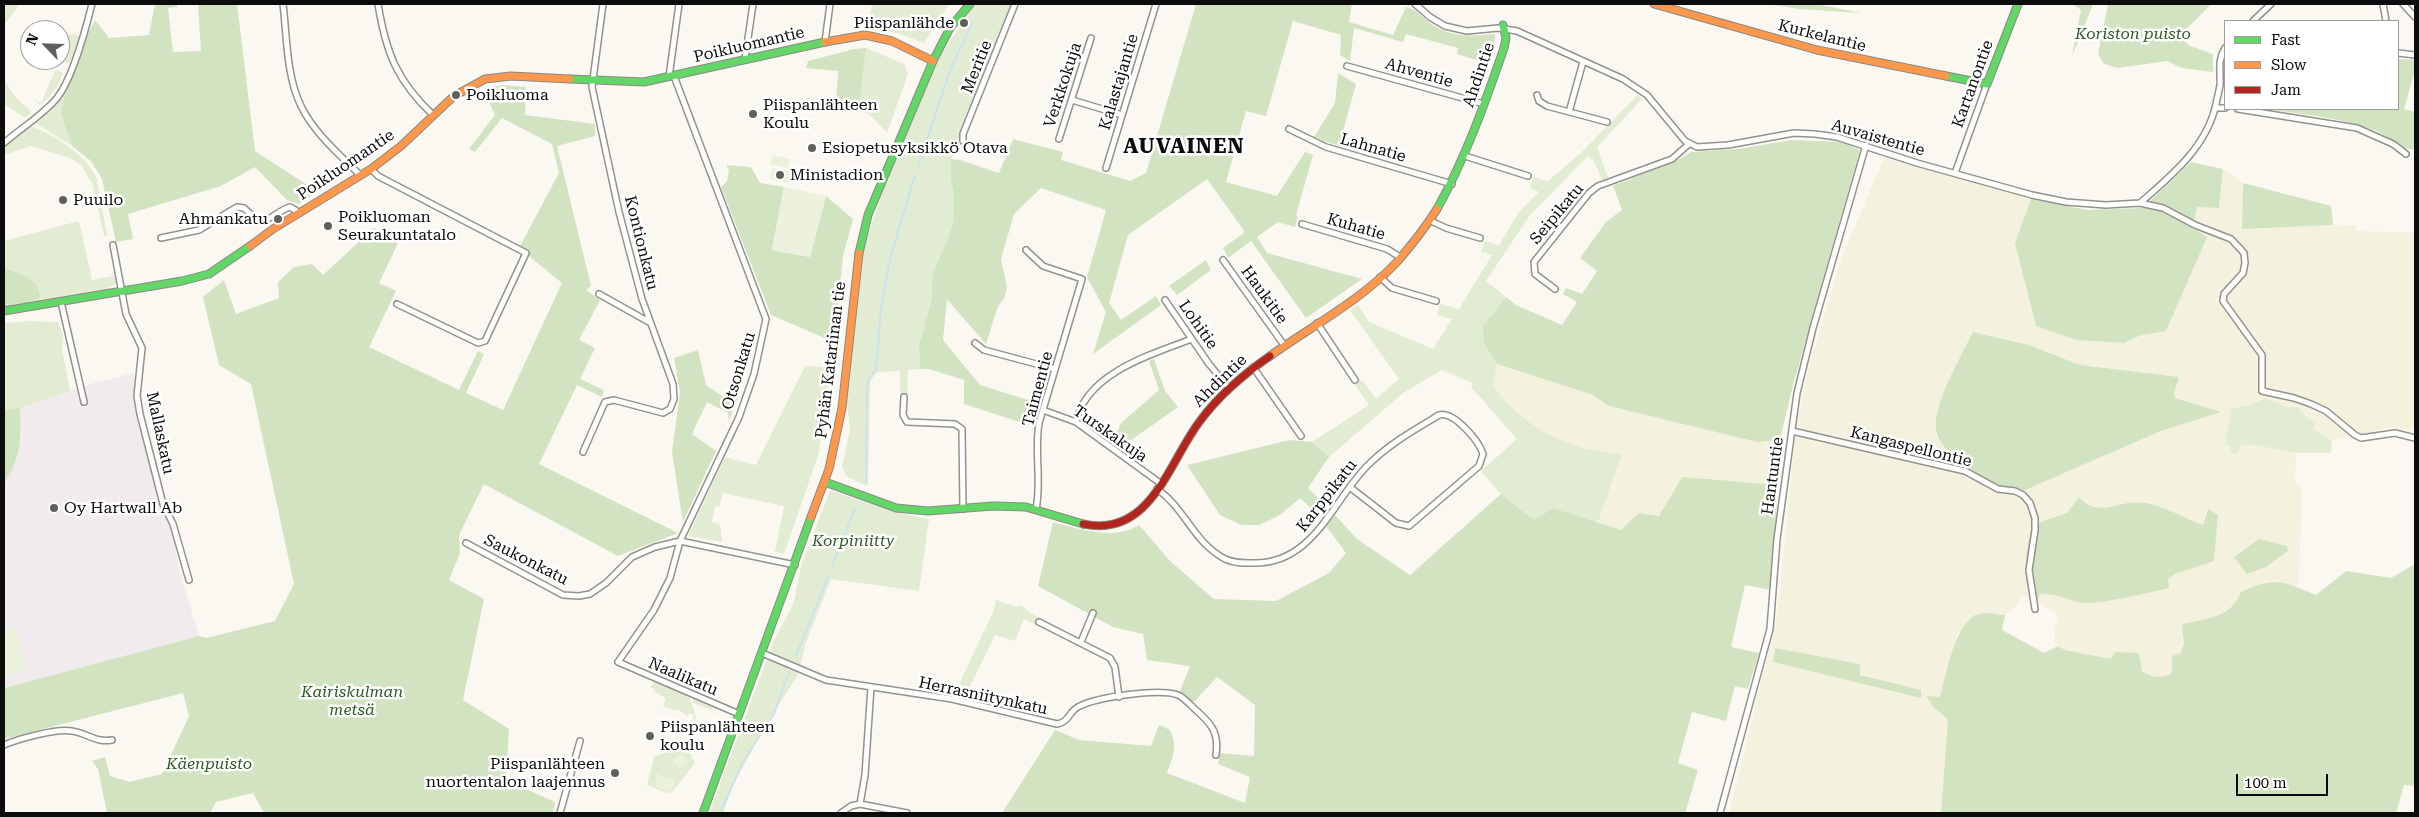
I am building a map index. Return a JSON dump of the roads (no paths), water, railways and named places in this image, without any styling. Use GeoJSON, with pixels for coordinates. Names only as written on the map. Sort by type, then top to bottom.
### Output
{"type":"FeatureCollection","features":[{"type":"Feature","properties":{"kind":"street"},"geometry":{"type":"LineString","coordinates":[[4,143],[59,94],[70,70],[92,4]]}},
{"type":"Feature","properties":{"kind":"street"},"geometry":{"type":"LineString","coordinates":[[283,4],[291,71],[300,105],[324,140],[360,175]]}},
{"type":"Feature","properties":{"kind":"street"},"geometry":{"type":"LineString","coordinates":[[378,4],[384,38],[392,63],[413,95],[433,115]]}},
{"type":"Feature","properties":{"kind":"street","name":"Kontionkatu"},"geometry":{"type":"LineString","coordinates":[[583,452],[603,404],[608,400],[663,413],[670,409],[674,399],[673,384],[649,322],[617,202],[592,87],[603,4]]}},
{"type":"Feature","properties":{"kind":"street"},"geometry":{"type":"LineString","coordinates":[[672,76],[679,4]]}},
{"type":"Feature","properties":{"kind":"street"},"geometry":{"type":"LineString","coordinates":[[745,59],[753,4]]}},
{"type":"Feature","properties":{"kind":"street"},"geometry":{"type":"LineString","coordinates":[[824,42],[830,4]]}},
{"type":"Feature","properties":{"kind":"street","name":"Pyhän Katariinan tie"},"geometry":{"type":"LineString","coordinates":[[703,813],[825,482],[842,408],[856,264],[868,215],[933,61],[950,28],[970,4]]}},
{"type":"Feature","properties":{"kind":"street","name":"Meritie"},"geometry":{"type":"LineString","coordinates":[[963,141],[964,134],[1016,4]]}},
{"type":"Feature","properties":{"kind":"street","name":"Kalastajantie"},"geometry":{"type":"LineString","coordinates":[[1106,168],[1156,4]]}},
{"type":"Feature","properties":{"kind":"street"},"geometry":{"type":"LineString","coordinates":[[1414,4],[1437,22],[1454,29],[1467,31],[1504,27],[1524,34],[1623,79],[1648,95],[1688,144]]}},
{"type":"Feature","properties":{"kind":"street","name":"Kurkelantie"},"geometry":{"type":"LineString","coordinates":[[1654,4],[1766,37],[1842,56],[1987,84]]}},
{"type":"Feature","properties":{"kind":"street","name":"Kartanontie"},"geometry":{"type":"LineString","coordinates":[[1954,173],[2018,4]]}},
{"type":"Feature","properties":{"kind":"street"},"geometry":{"type":"LineString","coordinates":[[2254,20],[2271,4]]}},
{"type":"Feature","properties":{"kind":"street"},"geometry":{"type":"LineString","coordinates":[[2383,4],[2386,20]]}},
{"type":"Feature","properties":{"kind":"street"},"geometry":{"type":"LineString","coordinates":[[2403,4],[2415,17]]}},
{"type":"Feature","properties":{"kind":"street","name":"Ahdintie"},"geometry":{"type":"LineString","coordinates":[[825,482],[896,508],[917,510],[1013,506],[1036,509],[1088,524],[1114,525],[1139,512],[1159,486],[1191,432],[1229,388],[1253,367],[1380,277],[1431,221],[1465,156],[1504,48],[1506,38],[1504,27]]}},
{"type":"Feature","properties":{"kind":"street","name":"Poikluomantie"},"geometry":{"type":"LineString","coordinates":[[4,311],[182,281],[209,274],[300,213],[371,169],[401,146],[463,89],[485,79],[511,76],[637,82],[856,36],[874,37],[892,42],[933,61]]}},
{"type":"Feature","properties":{"kind":"street","name":"Verkkokuja"},"geometry":{"type":"LineString","coordinates":[[1058,139],[1091,38]]}},
{"type":"Feature","properties":{"kind":"street"},"geometry":{"type":"LineString","coordinates":[[2140,204],[2191,156],[2210,123],[2222,85],[2219,62],[2224,50]]}},
{"type":"Feature","properties":{"kind":"street"},"geometry":{"type":"LineString","coordinates":[[2399,53],[2415,55]]}},
{"type":"Feature","properties":{"kind":"street"},"geometry":{"type":"LineString","coordinates":[[1569,112],[1583,62]]}},
{"type":"Feature","properties":{"kind":"street","name":"Ahventie"},"geometry":{"type":"LineString","coordinates":[[1347,66],[1484,104]]}},
{"type":"Feature","properties":{"kind":"street","name":"Otsonkatu"},"geometry":{"type":"LineString","coordinates":[[618,662],[636,638],[670,578],[680,541],[738,417],[754,374],[766,319],[672,76]]}},
{"type":"Feature","properties":{"kind":"street"},"geometry":{"type":"LineString","coordinates":[[1537,95],[1544,104],[1607,122]]}},
{"type":"Feature","properties":{"kind":"street"},"geometry":{"type":"LineString","coordinates":[[1072,100],[1122,115]]}},
{"type":"Feature","properties":{"kind":"street"},"geometry":{"type":"LineString","coordinates":[[2215,108],[2224,108]]}},
{"type":"Feature","properties":{"kind":"street"},"geometry":{"type":"LineString","coordinates":[[2244,110],[2357,128],[2393,144],[2406,154]]}},
{"type":"Feature","properties":{"kind":"street","name":"Lahnatie"},"geometry":{"type":"LineString","coordinates":[[1289,129],[1326,147],[1452,184]]}},
{"type":"Feature","properties":{"kind":"street","name":"Auvaistentie"},"geometry":{"type":"LineString","coordinates":[[1688,144],[1710,148],[1794,133],[1837,136],[1954,173],[2032,195],[2066,202],[2140,204],[2164,208],[2195,226],[2231,239],[2244,253],[2245,263],[2242,273],[2224,294],[2223,301],[2262,355],[2262,391],[2294,398],[2326,411],[2354,435],[2361,438],[2395,433],[2415,438]]}},
{"type":"Feature","properties":{"kind":"street","name":"Seipikatu"},"geometry":{"type":"LineString","coordinates":[[1555,289],[1533,271],[1534,262],[1589,194],[1603,184],[1672,159],[1688,144]]}},
{"type":"Feature","properties":{"kind":"street","name":"Hantuntie"},"geometry":{"type":"LineString","coordinates":[[1720,813],[1770,629],[1777,539],[1797,393],[1813,328],[1866,145]]}},
{"type":"Feature","properties":{"kind":"street"},"geometry":{"type":"LineString","coordinates":[[1465,156],[1528,176]]}},
{"type":"Feature","properties":{"kind":"street"},"geometry":{"type":"LineString","coordinates":[[371,169],[378,176],[526,253],[485,341],[478,343],[397,304]]}},
{"type":"Feature","properties":{"kind":"street"},"geometry":{"type":"LineString","coordinates":[[161,238],[199,230],[237,207],[244,208],[259,222],[263,222],[279,210],[290,207],[300,213]]}},
{"type":"Feature","properties":{"kind":"street"},"geometry":{"type":"LineString","coordinates":[[1431,221],[1446,228],[1480,238]]}},
{"type":"Feature","properties":{"kind":"street","name":"Kuhatie"},"geometry":{"type":"LineString","coordinates":[[1302,224],[1387,249],[1400,257]]}},
{"type":"Feature","properties":{"kind":"street","name":"Mallaskatu"},"geometry":{"type":"LineString","coordinates":[[113,245],[126,314],[142,348],[137,396],[140,414],[163,504],[173,524],[189,580]]}},
{"type":"Feature","properties":{"kind":"street","name":"Taimentie"},"geometry":{"type":"LineString","coordinates":[[1026,250],[1043,266],[1082,279],[1043,410],[1038,434],[1039,493],[1036,509]]}},
{"type":"Feature","properties":{"kind":"street","name":"Haukitie"},"geometry":{"type":"LineString","coordinates":[[1223,260],[1284,345]]}},
{"type":"Feature","properties":{"kind":"street"},"geometry":{"type":"LineString","coordinates":[[1380,277],[1392,288],[1436,301]]}},
{"type":"Feature","properties":{"kind":"street"},"geometry":{"type":"LineString","coordinates":[[599,294],[649,322]]}},
{"type":"Feature","properties":{"kind":"street","name":"Lohitie"},"geometry":{"type":"LineString","coordinates":[[1165,300],[1229,388]]}},
{"type":"Feature","properties":{"kind":"street"},"geometry":{"type":"LineString","coordinates":[[61,302],[84,402]]}},
{"type":"Feature","properties":{"kind":"street"},"geometry":{"type":"LineString","coordinates":[[1316,323],[1355,380]]}},
{"type":"Feature","properties":{"kind":"street"},"geometry":{"type":"LineString","coordinates":[[1076,422],[1084,402],[1118,370],[1134,361],[1192,339]]}},
{"type":"Feature","properties":{"kind":"street"},"geometry":{"type":"LineString","coordinates":[[975,343],[984,350],[1056,370]]}},
{"type":"Feature","properties":{"kind":"street"},"geometry":{"type":"LineString","coordinates":[[1253,367],[1301,436]]}},
{"type":"Feature","properties":{"kind":"street"},"geometry":{"type":"LineString","coordinates":[[904,397],[903,415],[907,422],[955,424],[962,430],[963,509]]}},
{"type":"Feature","properties":{"kind":"street","name":"Turskakuja"},"geometry":{"type":"LineString","coordinates":[[1043,410],[1076,422],[1159,486]]}},
{"type":"Feature","properties":{"kind":"street","name":"Karppikatu"},"geometry":{"type":"LineString","coordinates":[[1159,486],[1196,536],[1219,555],[1232,562],[1265,564],[1303,546],[1365,468],[1394,442],[1439,415],[1448,415],[1457,420],[1484,454],[1482,461],[1412,525],[1405,526],[1396,523],[1351,488]]}},
{"type":"Feature","properties":{"kind":"street","name":"Kangaspellontie"},"geometry":{"type":"LineString","coordinates":[[1792,430],[1965,471],[1998,489],[2015,491],[2024,495],[2030,503],[2035,518],[2029,570],[2035,609]]}},
{"type":"Feature","properties":{"kind":"street","name":"Saukonkatu"},"geometry":{"type":"LineString","coordinates":[[466,543],[563,595],[579,596],[590,594],[606,583],[632,557],[655,547],[680,541],[795,565]]}},
{"type":"Feature","properties":{"kind":"street"},"geometry":{"type":"LineString","coordinates":[[1081,642],[1093,613]]}},
{"type":"Feature","properties":{"kind":"street"},"geometry":{"type":"LineString","coordinates":[[1039,622],[1110,658],[1115,667],[1119,697]]}},
{"type":"Feature","properties":{"kind":"street","name":"Herrasniitynkatu"},"geometry":{"type":"LineString","coordinates":[[762,652],[817,678],[952,699],[1057,724],[1067,720],[1079,706],[1157,691],[1179,695],[1213,727],[1217,742],[1216,755]]}},
{"type":"Feature","properties":{"kind":"street","name":"Naalikatu"},"geometry":{"type":"LineString","coordinates":[[618,662],[739,714]]}},
{"type":"Feature","properties":{"kind":"street"},"geometry":{"type":"LineString","coordinates":[[860,804],[865,775],[871,687]]}},
{"type":"Feature","properties":{"kind":"street"},"geometry":{"type":"LineString","coordinates":[[4,745],[64,730],[80,732],[96,740],[112,740]]}},
{"type":"Feature","properties":{"kind":"street"},"geometry":{"type":"LineString","coordinates":[[560,813],[580,741]]}},
{"type":"Feature","properties":{"kind":"street"},"geometry":{"type":"LineString","coordinates":[[841,813],[851,806],[860,804],[907,813]]}},
{"type":"Feature","properties":{"kind":"waterway"},"geometry":{"type":"LineString","coordinates":[[918,166],[950,71],[972,23]]}},
{"type":"Feature","properties":{"kind":"waterway"},"geometry":{"type":"LineString","coordinates":[[866,482],[867,388],[869,379],[876,369],[881,309],[890,259],[915,175]]}},
{"type":"Feature","properties":{"kind":"waterway"},"geometry":{"type":"LineString","coordinates":[[831,569],[855,508]]}},
{"type":"Feature","properties":{"kind":"waterway"},"geometry":{"type":"LineString","coordinates":[[796,656],[828,577]]}},
{"type":"Feature","properties":{"kind":"waterway"},"geometry":{"type":"LineString","coordinates":[[720,813],[744,760],[774,714],[789,672]]}},
{"type":"Feature","properties":{"kind":"place","name":"Piispanlähde"},"geometry":{"type":"Point","coordinates":[964,23]}},
{"type":"Feature","properties":{"kind":"place","name":"Poikluoma"},"geometry":{"type":"Point","coordinates":[456,95]}},
{"type":"Feature","properties":{"kind":"place","name":"Piispanlähteen Koulu"},"geometry":{"type":"Point","coordinates":[753,114]}},
{"type":"Feature","properties":{"kind":"place","name":"Esiopetusyksikkö Otava"},"geometry":{"type":"Point","coordinates":[812,148]}},
{"type":"Feature","properties":{"kind":"place","name":"Ministadion"},"geometry":{"type":"Point","coordinates":[780,175]}},
{"type":"Feature","properties":{"kind":"place","name":"Puuilo"},"geometry":{"type":"Point","coordinates":[63,200]}},
{"type":"Feature","properties":{"kind":"place","name":"Ahmankatu"},"geometry":{"type":"Point","coordinates":[278,219]}},
{"type":"Feature","properties":{"kind":"place","name":"Poikluoman Seurakuntatalo"},"geometry":{"type":"Point","coordinates":[328,226]}},
{"type":"Feature","properties":{"kind":"place","name":"Oy Hartwall Ab"},"geometry":{"type":"Point","coordinates":[54,508]}},
{"type":"Feature","properties":{"kind":"place","name":"Piispanlähteen koulu"},"geometry":{"type":"Point","coordinates":[650,736]}},
{"type":"Feature","properties":{"kind":"place","name":"Piispanlähteen nuortentalon laajennus"},"geometry":{"type":"Point","coordinates":[615,773]}},
{"type":"Feature","properties":{"kind":"district","name":"AUVAINEN"},"geometry":{"type":"Point","coordinates":[1184,147]}},
{"type":"Feature","properties":{"kind":"park label","name":"Koriston puisto"},"geometry":{"type":"Point","coordinates":[2133,34]}},
{"type":"Feature","properties":{"kind":"park label","name":"Korpiniitty"},"geometry":{"type":"Point","coordinates":[853,541]}},
{"type":"Feature","properties":{"kind":"park label","name":"Kairiskulman metsä"},"geometry":{"type":"Point","coordinates":[352,701]}},
{"type":"Feature","properties":{"kind":"park label","name":"Käenpuisto"},"geometry":{"type":"Point","coordinates":[209,764]}}]}
